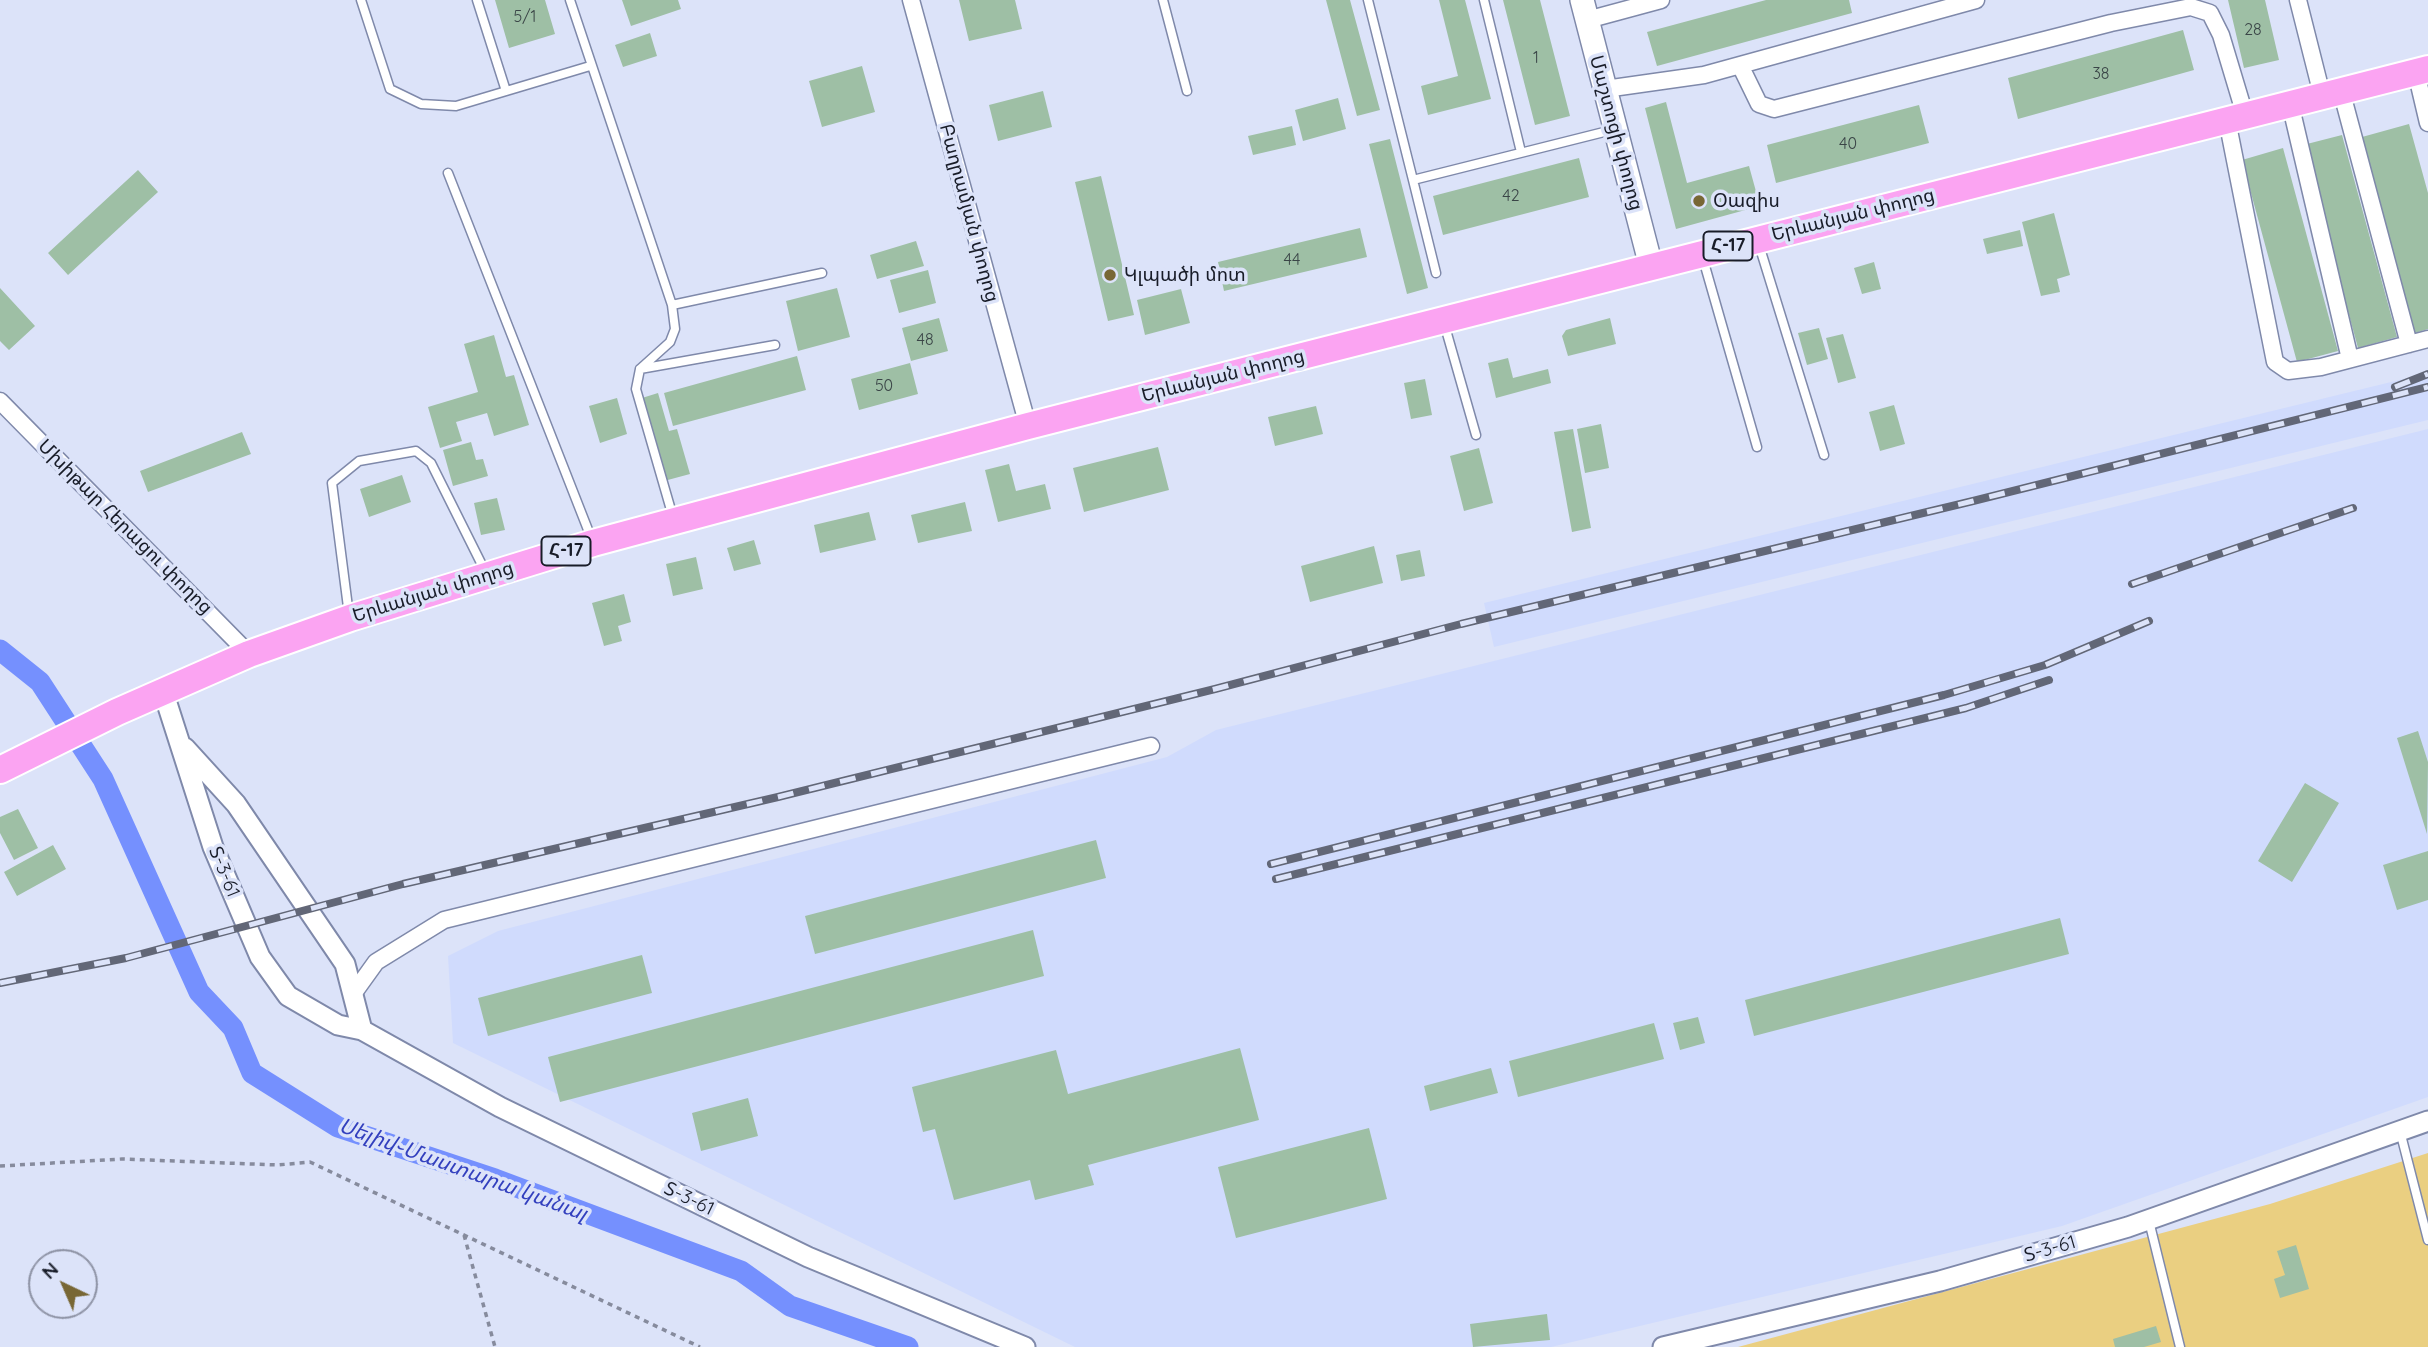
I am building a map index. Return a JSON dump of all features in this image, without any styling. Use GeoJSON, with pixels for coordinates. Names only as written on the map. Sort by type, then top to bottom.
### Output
{"type":"FeatureCollection","features":[{"type":"Feature","properties":{"kind":"highway","name":"Երևանյան փողոց"},"geometry":{"type":"LineString","coordinates":[[0,770],[117,712],[249,654],[350,618],[593,543],[1027,426],[2422,70]]}},
{"type":"Feature","properties":{"kind":"main road","name":"Մաշտոցի փողոց"},"geometry":{"type":"LineString","coordinates":[[1585,10],[1651,266]]}},
{"type":"Feature","properties":{"kind":"street","name":"Բաղրամյան փողոց"},"geometry":{"type":"LineString","coordinates":[[911,0],[1027,426]]}},
{"type":"Feature","properties":{"kind":"street"},"geometry":{"type":"LineString","coordinates":[[1585,10],[1661,0]]}},
{"type":"Feature","properties":{"kind":"street"},"geometry":{"type":"LineString","coordinates":[[1605,89],[1704,75],[1976,0]]}},
{"type":"Feature","properties":{"kind":"street"},"geometry":{"type":"LineString","coordinates":[[2298,0],[2332,93],[2409,344]]}},
{"type":"Feature","properties":{"kind":"street"},"geometry":{"type":"LineString","coordinates":[[1740,65],[1759,104],[1774,109],[2111,23],[2191,7],[2208,7],[2221,35],[2275,362],[2288,371],[2350,359],[2428,339]]}},
{"type":"Feature","properties":{"kind":"street"},"geometry":{"type":"LineString","coordinates":[[2422,70],[2428,122]]}},
{"type":"Feature","properties":{"kind":"street"},"geometry":{"type":"LineString","coordinates":[[2290,103],[2350,359]]}},
{"type":"Feature","properties":{"kind":"street","name":"Մխիթար Հերացու փողոց"},"geometry":{"type":"LineString","coordinates":[[0,401],[249,654]]}},
{"type":"Feature","properties":{"kind":"street","name":"Տ-3-61"},"geometry":{"type":"LineString","coordinates":[[163,691],[213,847],[260,957],[288,996],[338,1025],[362,1030],[500,1107],[808,1257],[1025,1347]]}},
{"type":"Feature","properties":{"kind":"street","name":"Տ-3-61"},"geometry":{"type":"LineString","coordinates":[[178,740],[236,804],[345,964],[362,1030]]}},
{"type":"Feature","properties":{"kind":"street"},"geometry":{"type":"LineString","coordinates":[[353,994],[376,962],[444,920],[1151,746]]}},
{"type":"Feature","properties":{"kind":"street","name":"Տ-3-61"},"geometry":{"type":"LineString","coordinates":[[1663,1347],[1940,1281],[2149,1219],[2428,1121]]}},
{"type":"Feature","properties":{"kind":"lane"},"geometry":{"type":"LineString","coordinates":[[361,0],[390,89],[421,103],[456,106],[590,66]]}},
{"type":"Feature","properties":{"kind":"lane"},"geometry":{"type":"LineString","coordinates":[[477,0],[506,91]]}},
{"type":"Feature","properties":{"kind":"lane"},"geometry":{"type":"LineString","coordinates":[[570,0],[590,66],[673,305],[674,329],[670,342],[640,369],[636,389],[674,521]]}},
{"type":"Feature","properties":{"kind":"lane"},"geometry":{"type":"LineString","coordinates":[[1163,0],[1187,91]]}},
{"type":"Feature","properties":{"kind":"lane"},"geometry":{"type":"LineString","coordinates":[[1368,0],[1436,273]]}},
{"type":"Feature","properties":{"kind":"lane"},"geometry":{"type":"LineString","coordinates":[[1484,0],[1521,152]]}},
{"type":"Feature","properties":{"kind":"lane"},"geometry":{"type":"LineString","coordinates":[[1413,180],[1615,129]]}},
{"type":"Feature","properties":{"kind":"lane"},"geometry":{"type":"LineString","coordinates":[[448,173],[593,543]]}},
{"type":"Feature","properties":{"kind":"lane"},"geometry":{"type":"LineString","coordinates":[[1757,239],[1824,455]]}},
{"type":"Feature","properties":{"kind":"lane"},"geometry":{"type":"LineString","coordinates":[[1701,253],[1757,447]]}},
{"type":"Feature","properties":{"kind":"lane"},"geometry":{"type":"LineString","coordinates":[[673,305],[822,273]]}},
{"type":"Feature","properties":{"kind":"lane"},"geometry":{"type":"LineString","coordinates":[[1444,320],[1476,435]]}},
{"type":"Feature","properties":{"kind":"lane"},"geometry":{"type":"LineString","coordinates":[[640,369],[775,345]]}},
{"type":"Feature","properties":{"kind":"lane"},"geometry":{"type":"LineString","coordinates":[[350,618],[332,483],[359,461],[416,451],[430,463],[487,575]]}},
{"type":"Feature","properties":{"kind":"lane"},"geometry":{"type":"LineString","coordinates":[[2400,1131],[2428,1240]]}},
{"type":"Feature","properties":{"kind":"lane"},"geometry":{"type":"LineString","coordinates":[[2149,1219],[2180,1347]]}},
{"type":"Feature","properties":{"kind":"path"},"geometry":{"type":"LineString","coordinates":[[0,1166],[122,1159],[278,1165],[310,1162],[700,1347]]}},
{"type":"Feature","properties":{"kind":"path"},"geometry":{"type":"LineString","coordinates":[[464,1235],[495,1347]]}},
{"type":"Feature","properties":{"kind":"shaded area"},"geometry":{"type":"Polygon","coordinates":[[[2428,373],[2428,420],[1494,647],[1484,603],[2428,373]]]}},
{"type":"Feature","properties":{"kind":"shaded area"},"geometry":{"type":"Polygon","coordinates":[[[2428,429],[2428,1097],[2062,1226],[1551,1347],[1075,1347],[453,1043],[448,956],[498,931],[1167,757],[1216,730],[2428,429]]]}},
{"type":"Feature","properties":{"kind":"shaded area"},"geometry":{"type":"Polygon","coordinates":[[[2428,1153],[2428,1347],[1738,1347],[2270,1204],[2428,1153]]]}},
{"type":"Feature","properties":{"kind":"building"},"geometry":{"type":"Polygon","coordinates":[[[495,0],[545,0],[555,34],[509,48],[495,0]]]}},
{"type":"Feature","properties":{"kind":"building"},"geometry":{"type":"Polygon","coordinates":[[[622,0],[678,0],[681,9],[631,26],[622,0]]]}},
{"type":"Feature","properties":{"kind":"building"},"geometry":{"type":"Polygon","coordinates":[[[959,0],[1015,0],[1022,29],[969,41],[959,0]]]}},
{"type":"Feature","properties":{"kind":"building"},"geometry":{"type":"Polygon","coordinates":[[[1326,0],[1350,0],[1380,110],[1357,116],[1326,0]]]}},
{"type":"Feature","properties":{"kind":"building"},"geometry":{"type":"Polygon","coordinates":[[[1439,0],[1465,0],[1491,99],[1428,115],[1421,86],[1458,76],[1439,0]]]}},
{"type":"Feature","properties":{"kind":"building"},"geometry":{"type":"Polygon","coordinates":[[[1503,0],[1540,0],[1570,116],[1535,125],[1503,0]]]}},
{"type":"Feature","properties":{"kind":"building"},"geometry":{"type":"Polygon","coordinates":[[[1766,0],[1849,0],[1852,13],[1657,66],[1647,32],[1766,0]]]}},
{"type":"Feature","properties":{"kind":"building"},"geometry":{"type":"Polygon","coordinates":[[[2228,0],[2265,0],[2279,60],[2244,68],[2228,0]]]}},
{"type":"Feature","properties":{"kind":"building"},"geometry":{"type":"Polygon","coordinates":[[[2183,30],[2194,70],[2018,119],[2008,78],[2183,30]]]}},
{"type":"Feature","properties":{"kind":"building"},"geometry":{"type":"Polygon","coordinates":[[[650,33],[657,56],[623,67],[615,45],[650,33]]]}},
{"type":"Feature","properties":{"kind":"building"},"geometry":{"type":"Polygon","coordinates":[[[862,66],[875,112],[822,127],[809,81],[862,66]]]}},
{"type":"Feature","properties":{"kind":"building"},"geometry":{"type":"Polygon","coordinates":[[[1043,91],[1052,127],[998,141],[989,105],[1043,91]]]}},
{"type":"Feature","properties":{"kind":"building"},"geometry":{"type":"Polygon","coordinates":[[[1338,98],[1346,129],[1303,141],[1295,110],[1338,98]]]}},
{"type":"Feature","properties":{"kind":"building"},"geometry":{"type":"Polygon","coordinates":[[[1666,102],[1687,183],[1749,166],[1760,206],[1676,229],[1645,108],[1666,102]]]}},
{"type":"Feature","properties":{"kind":"building"},"geometry":{"type":"Polygon","coordinates":[[[1919,105],[1929,143],[1776,183],[1767,145],[1919,105]]]}},
{"type":"Feature","properties":{"kind":"building"},"geometry":{"type":"Polygon","coordinates":[[[2409,124],[2428,193],[2428,329],[2415,333],[2362,137],[2409,124]]]}},
{"type":"Feature","properties":{"kind":"building"},"geometry":{"type":"Polygon","coordinates":[[[1292,126],[1296,145],[1253,155],[1248,136],[1292,126]]]}},
{"type":"Feature","properties":{"kind":"building"},"geometry":{"type":"Polygon","coordinates":[[[2342,135],[2397,337],[2358,348],[2303,145],[2342,135]]]}},
{"type":"Feature","properties":{"kind":"building"},"geometry":{"type":"Polygon","coordinates":[[[1390,139],[1428,288],[1407,294],[1369,144],[1390,139]]]}},
{"type":"Feature","properties":{"kind":"building"},"geometry":{"type":"Polygon","coordinates":[[[2283,148],[2338,351],[2297,362],[2242,160],[2283,148]]]}},
{"type":"Feature","properties":{"kind":"building"},"geometry":{"type":"Polygon","coordinates":[[[1579,158],[1589,197],[1443,235],[1433,196],[1579,158]]]}},
{"type":"Feature","properties":{"kind":"building"},"geometry":{"type":"Polygon","coordinates":[[[138,170],[158,192],[68,275],[48,253],[138,170]]]}},
{"type":"Feature","properties":{"kind":"building"},"geometry":{"type":"Polygon","coordinates":[[[1101,176],[1134,315],[1108,321],[1075,182],[1101,176]]]}},
{"type":"Feature","properties":{"kind":"building"},"geometry":{"type":"Polygon","coordinates":[[[2054,213],[2070,275],[2057,279],[2060,292],[2041,296],[2022,222],[2054,213]]]}},
{"type":"Feature","properties":{"kind":"building"},"geometry":{"type":"Polygon","coordinates":[[[1360,228],[1367,257],[1224,291],[1218,262],[1360,228]]]}},
{"type":"Feature","properties":{"kind":"building"},"geometry":{"type":"Polygon","coordinates":[[[2020,230],[2023,246],[1987,254],[1983,239],[2020,230]]]}},
{"type":"Feature","properties":{"kind":"building"},"geometry":{"type":"Polygon","coordinates":[[[916,241],[924,266],[877,279],[870,255],[916,241]]]}},
{"type":"Feature","properties":{"kind":"building"},"geometry":{"type":"Polygon","coordinates":[[[1874,262],[1881,289],[1862,294],[1854,268],[1874,262]]]}},
{"type":"Feature","properties":{"kind":"building"},"geometry":{"type":"Polygon","coordinates":[[[928,270],[936,303],[899,313],[890,280],[928,270]]]}},
{"type":"Feature","properties":{"kind":"building"},"geometry":{"type":"Polygon","coordinates":[[[0,288],[35,326],[9,350],[0,341],[0,288]]]}},
{"type":"Feature","properties":{"kind":"building"},"geometry":{"type":"Polygon","coordinates":[[[837,288],[850,337],[798,351],[786,301],[837,288]]]}},
{"type":"Feature","properties":{"kind":"building"},"geometry":{"type":"Polygon","coordinates":[[[1181,289],[1190,323],[1145,335],[1137,300],[1181,289]]]}},
{"type":"Feature","properties":{"kind":"building"},"geometry":{"type":"Polygon","coordinates":[[[939,318],[948,351],[911,361],[902,328],[939,318]]]}},
{"type":"Feature","properties":{"kind":"building"},"geometry":{"type":"Polygon","coordinates":[[[1610,318],[1616,344],[1568,356],[1562,336],[1566,330],[1610,318]]]}},
{"type":"Feature","properties":{"kind":"building"},"geometry":{"type":"Polygon","coordinates":[[[1819,328],[1828,359],[1807,365],[1798,333],[1819,328]]]}},
{"type":"Feature","properties":{"kind":"building"},"geometry":{"type":"Polygon","coordinates":[[[1843,334],[1856,378],[1838,383],[1826,338],[1843,334]]]}},
{"type":"Feature","properties":{"kind":"building"},"geometry":{"type":"Polygon","coordinates":[[[494,335],[506,377],[514,375],[529,425],[494,436],[487,413],[456,422],[462,441],[440,448],[428,407],[478,392],[464,344],[494,335]]]}},
{"type":"Feature","properties":{"kind":"building"},"geometry":{"type":"Polygon","coordinates":[[[797,356],[806,390],[673,426],[664,393],[797,356]]]}},
{"type":"Feature","properties":{"kind":"building"},"geometry":{"type":"Polygon","coordinates":[[[1508,358],[1513,378],[1548,369],[1551,383],[1496,398],[1488,363],[1508,358]]]}},
{"type":"Feature","properties":{"kind":"building"},"geometry":{"type":"Polygon","coordinates":[[[910,363],[918,394],[859,410],[851,379],[910,363]]]}},
{"type":"Feature","properties":{"kind":"building"},"geometry":{"type":"Polygon","coordinates":[[[1425,379],[1432,415],[1411,419],[1404,383],[1425,379]]]}},
{"type":"Feature","properties":{"kind":"building"},"geometry":{"type":"Polygon","coordinates":[[[658,393],[669,431],[677,429],[690,474],[664,481],[642,398],[658,393]]]}},
{"type":"Feature","properties":{"kind":"building"},"geometry":{"type":"Polygon","coordinates":[[[617,398],[627,434],[600,443],[589,406],[617,398]]]}},
{"type":"Feature","properties":{"kind":"building"},"geometry":{"type":"Polygon","coordinates":[[[1894,405],[1905,444],[1880,451],[1869,412],[1894,405]]]}},
{"type":"Feature","properties":{"kind":"building"},"geometry":{"type":"Polygon","coordinates":[[[1316,406],[1323,434],[1275,446],[1268,417],[1316,406]]]}},
{"type":"Feature","properties":{"kind":"building"},"geometry":{"type":"Polygon","coordinates":[[[1601,424],[1609,468],[1585,473],[1577,429],[1601,424]]]}},
{"type":"Feature","properties":{"kind":"building"},"geometry":{"type":"Polygon","coordinates":[[[1573,429],[1591,528],[1572,532],[1554,432],[1573,429]]]}},
{"type":"Feature","properties":{"kind":"building"},"geometry":{"type":"Polygon","coordinates":[[[242,432],[251,454],[148,492],[140,471],[242,432]]]}},
{"type":"Feature","properties":{"kind":"building"},"geometry":{"type":"Polygon","coordinates":[[[471,442],[476,460],[483,459],[488,476],[453,486],[443,450],[471,442]]]}},
{"type":"Feature","properties":{"kind":"building"},"geometry":{"type":"Polygon","coordinates":[[[1158,447],[1169,490],[1084,512],[1073,468],[1158,447]]]}},
{"type":"Feature","properties":{"kind":"building"},"geometry":{"type":"Polygon","coordinates":[[[1479,448],[1493,503],[1464,511],[1450,456],[1479,448]]]}},
{"type":"Feature","properties":{"kind":"building"},"geometry":{"type":"Polygon","coordinates":[[[1009,464],[1016,491],[1045,484],[1051,509],[998,522],[985,470],[1009,464]]]}},
{"type":"Feature","properties":{"kind":"building"},"geometry":{"type":"Polygon","coordinates":[[[402,475],[411,502],[369,517],[360,489],[402,475]]]}},
{"type":"Feature","properties":{"kind":"building"},"geometry":{"type":"Polygon","coordinates":[[[497,498],[505,530],[481,535],[474,503],[497,498]]]}},
{"type":"Feature","properties":{"kind":"building"},"geometry":{"type":"Polygon","coordinates":[[[965,502],[972,531],[918,543],[911,515],[965,502]]]}},
{"type":"Feature","properties":{"kind":"building"},"geometry":{"type":"Polygon","coordinates":[[[869,512],[876,540],[820,553],[814,525],[869,512]]]}},
{"type":"Feature","properties":{"kind":"building"},"geometry":{"type":"Polygon","coordinates":[[[754,540],[761,564],[734,571],[727,548],[754,540]]]}},
{"type":"Feature","properties":{"kind":"building"},"geometry":{"type":"Polygon","coordinates":[[[1374,546],[1383,583],[1310,602],[1301,566],[1374,546]]]}},
{"type":"Feature","properties":{"kind":"building"},"geometry":{"type":"Polygon","coordinates":[[[1420,550],[1425,576],[1401,581],[1396,555],[1420,550]]]}},
{"type":"Feature","properties":{"kind":"building"},"geometry":{"type":"Polygon","coordinates":[[[696,557],[703,589],[673,596],[666,564],[696,557]]]}},
{"type":"Feature","properties":{"kind":"building"},"geometry":{"type":"Polygon","coordinates":[[[624,594],[631,622],[618,626],[622,641],[604,646],[592,603],[624,594]]]}},
{"type":"Feature","properties":{"kind":"building"},"geometry":{"type":"Polygon","coordinates":[[[2418,731],[2428,762],[2427,834],[2397,738],[2418,731]]]}},
{"type":"Feature","properties":{"kind":"building"},"geometry":{"type":"Polygon","coordinates":[[[2305,783],[2339,803],[2292,882],[2258,861],[2305,783]]]}},
{"type":"Feature","properties":{"kind":"building"},"geometry":{"type":"Polygon","coordinates":[[[18,809],[38,848],[14,860],[0,833],[0,817],[18,809]]]}},
{"type":"Feature","properties":{"kind":"building"},"geometry":{"type":"Polygon","coordinates":[[[1096,840],[1106,878],[815,954],[805,916],[1096,840]]]}},
{"type":"Feature","properties":{"kind":"building"},"geometry":{"type":"Polygon","coordinates":[[[53,845],[66,869],[17,896],[4,872],[53,845]]]}},
{"type":"Feature","properties":{"kind":"building"},"geometry":{"type":"Polygon","coordinates":[[[2428,851],[2428,900],[2397,910],[2383,865],[2428,851]]]}},
{"type":"Feature","properties":{"kind":"building"},"geometry":{"type":"Polygon","coordinates":[[[2060,918],[2069,954],[1754,1036],[1745,1000],[2060,918]]]}},
{"type":"Feature","properties":{"kind":"building"},"geometry":{"type":"Polygon","coordinates":[[[1033,930],[1044,976],[560,1102],[548,1057],[1033,930]]]}},
{"type":"Feature","properties":{"kind":"building"},"geometry":{"type":"Polygon","coordinates":[[[642,955],[652,993],[488,1036],[478,998],[642,955]]]}},
{"type":"Feature","properties":{"kind":"building"},"geometry":{"type":"Polygon","coordinates":[[[1698,1017],[1705,1043],[1680,1050],[1673,1023],[1698,1017]]]}},
{"type":"Feature","properties":{"kind":"building"},"geometry":{"type":"Polygon","coordinates":[[[1654,1023],[1664,1059],[1518,1097],[1509,1061],[1654,1023]]]}},
{"type":"Feature","properties":{"kind":"building"},"geometry":{"type":"Polygon","coordinates":[[[1240,1048],[1259,1120],[1088,1165],[1094,1185],[1035,1200],[1030,1180],[954,1200],[935,1129],[923,1132],[912,1087],[1056,1050],[1068,1094],[1240,1048]]]}},
{"type":"Feature","properties":{"kind":"building"},"geometry":{"type":"Polygon","coordinates":[[[1491,1068],[1498,1093],[1430,1111],[1424,1086],[1491,1068]]]}},
{"type":"Feature","properties":{"kind":"building"},"geometry":{"type":"Polygon","coordinates":[[[748,1098],[758,1136],[701,1151],[692,1113],[748,1098]]]}},
{"type":"Feature","properties":{"kind":"building"},"geometry":{"type":"Polygon","coordinates":[[[1369,1128],[1387,1199],[1236,1238],[1218,1167],[1369,1128]]]}},
{"type":"Feature","properties":{"kind":"building"},"geometry":{"type":"Polygon","coordinates":[[[2296,1245],[2309,1289],[2280,1298],[2274,1279],[2285,1275],[2277,1251],[2296,1245]]]}},
{"type":"Feature","properties":{"kind":"building"},"geometry":{"type":"Polygon","coordinates":[[[1547,1314],[1550,1340],[1473,1347],[1470,1324],[1547,1314]]]}},
{"type":"Feature","properties":{"kind":"building"},"geometry":{"type":"Polygon","coordinates":[[[2156,1326],[2161,1342],[2144,1347],[2115,1347],[2113,1339],[2156,1326]]]}},
{"type":"Feature","properties":{"kind":"waterway","name":"Սելիվ֊Մաստարա կանալ"},"geometry":{"type":"LineString","coordinates":[[0,650],[40,682],[103,779],[199,992],[233,1028],[252,1073],[338,1127],[495,1179],[741,1271],[790,1306],[908,1347]]}},
{"type":"Feature","properties":{"kind":"railway"},"geometry":{"type":"LineString","coordinates":[[2395,387],[2428,374]]}},
{"type":"Feature","properties":{"kind":"railway"},"geometry":{"type":"LineString","coordinates":[[0,983],[126,958],[403,884],[778,797],[1215,689],[1461,624],[1973,501],[2428,387]]}},
{"type":"Feature","properties":{"kind":"railway"},"geometry":{"type":"LineString","coordinates":[[2132,584],[2353,508]]}},
{"type":"Feature","properties":{"kind":"railway"},"geometry":{"type":"LineString","coordinates":[[1271,864],[1944,695],[2045,665],[2149,621]]}},
{"type":"Feature","properties":{"kind":"railway"},"geometry":{"type":"LineString","coordinates":[[1276,879],[1966,708],[2049,680]]}},
{"type":"Feature","properties":{"kind":"place","name":"Օազիս"},"geometry":{"type":"Point","coordinates":[1699,201]}},
{"type":"Feature","properties":{"kind":"place","name":"Կլպածի մոտ"},"geometry":{"type":"Point","coordinates":[1110,275]}}]}
